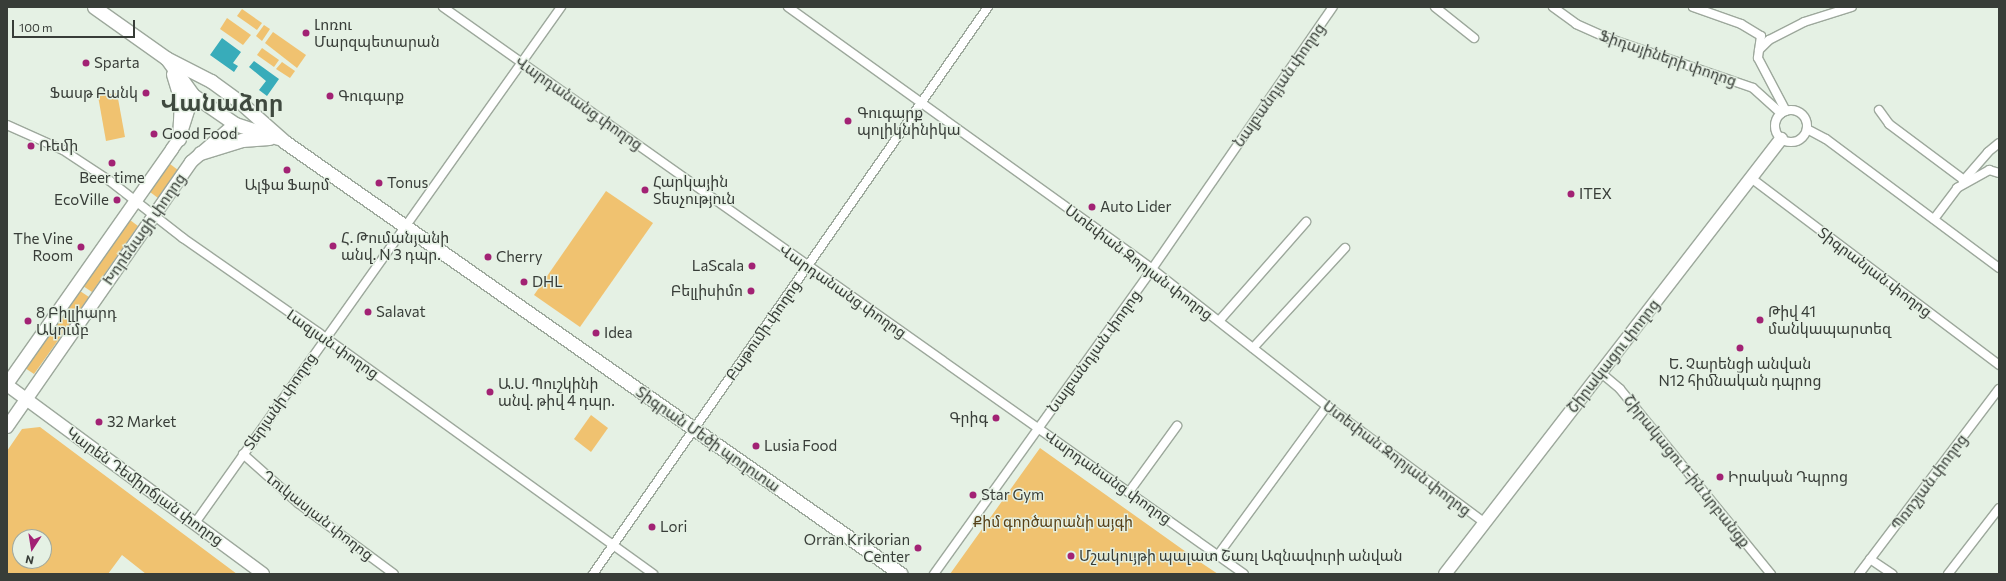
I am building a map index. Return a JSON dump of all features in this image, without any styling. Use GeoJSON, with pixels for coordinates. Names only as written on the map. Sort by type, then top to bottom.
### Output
{"type":"FeatureCollection","features":[{"type":"Feature","properties":{"kind":"main road","name":"Տիգրան Մեծի պողոտա"},"geometry":{"type":"LineString","coordinates":[[94,7],[166,58],[211,81],[241,103],[281,138],[405,227],[901,574]]}},
{"type":"Feature","properties":{"kind":"main road","name":"Տիգրան Մեծի պողոտա"},"geometry":{"type":"LineString","coordinates":[[166,58],[193,95],[235,124],[281,138]]}},
{"type":"Feature","properties":{"kind":"main road"},"geometry":{"type":"LineString","coordinates":[[166,58],[181,102],[179,138]]}},
{"type":"Feature","properties":{"kind":"main road","name":"Խորենացի փողոց"},"geometry":{"type":"LineString","coordinates":[[193,95],[199,82],[204,80],[211,81]]}},
{"type":"Feature","properties":{"kind":"main road","name":"Խորենացի փողոց"},"geometry":{"type":"LineString","coordinates":[[235,124],[243,119],[246,113],[241,103]]}},
{"type":"Feature","properties":{"kind":"main road"},"geometry":{"type":"LineString","coordinates":[[200,153],[242,140],[281,138]]}},
{"type":"Feature","properties":{"kind":"street","name":"Վարդանանց փողոց"},"geometry":{"type":"LineString","coordinates":[[443,7],[1244,574]]}},
{"type":"Feature","properties":{"kind":"street","name":"Տերյանի փողոց"},"geometry":{"type":"LineString","coordinates":[[195,523],[521,61],[561,7]]}},
{"type":"Feature","properties":{"kind":"street","name":"Ստեփան Զորյան փողոց"},"geometry":{"type":"LineString","coordinates":[[788,7],[1152,269],[1327,406],[1485,523]]}},
{"type":"Feature","properties":{"kind":"street","name":"Բաթումի փողոց"},"geometry":{"type":"LineString","coordinates":[[593,574],[988,7]]}},
{"type":"Feature","properties":{"kind":"street","name":"Նալբանդյան փողոց"},"geometry":{"type":"LineString","coordinates":[[934,574],[1152,269],[1333,7]]}},
{"type":"Feature","properties":{"kind":"street"},"geometry":{"type":"LineString","coordinates":[[1435,7],[1474,38]]}},
{"type":"Feature","properties":{"kind":"street","name":"Ֆիդայիների փողոց"},"geometry":{"type":"LineString","coordinates":[[1553,7],[1576,24],[1596,34],[1753,88],[1784,112]]}},
{"type":"Feature","properties":{"kind":"street"},"geometry":{"type":"LineString","coordinates":[[1693,7],[1756,31],[1761,36],[1759,51],[1762,69],[1784,112]]}},
{"type":"Feature","properties":{"kind":"street"},"geometry":{"type":"LineString","coordinates":[[1759,51],[1770,40],[1804,22],[1852,7]]}},
{"type":"Feature","properties":{"kind":"street","name":"Խորենացի փողոց"},"geometry":{"type":"LineString","coordinates":[[7,385],[136,202],[179,138],[193,95]]}},
{"type":"Feature","properties":{"kind":"street"},"geometry":{"type":"LineString","coordinates":[[1807,129],[1797,141],[1781,139],[1775,126],[1784,112],[1792,110],[1803,115],[1807,129],[1826,139],[1999,268]]}},
{"type":"Feature","properties":{"kind":"street"},"geometry":{"type":"LineString","coordinates":[[1879,110],[1889,124],[1964,180]]}},
{"type":"Feature","properties":{"kind":"street","name":"Խորենացի փողոց"},"geometry":{"type":"LineString","coordinates":[[7,427],[154,216],[200,153],[235,124]]}},
{"type":"Feature","properties":{"kind":"street","name":"Լազյան փողոց"},"geometry":{"type":"LineString","coordinates":[[7,125],[63,150],[653,574]]}},
{"type":"Feature","properties":{"kind":"street","name":"Շիրակացու փողոց"},"geometry":{"type":"LineString","coordinates":[[1445,574],[1781,139]]}},
{"type":"Feature","properties":{"kind":"street"},"geometry":{"type":"LineString","coordinates":[[1934,219],[1957,188],[1988,152],[1999,143]]}},
{"type":"Feature","properties":{"kind":"street"},"geometry":{"type":"LineString","coordinates":[[1957,188],[1989,170],[1999,173]]}},
{"type":"Feature","properties":{"kind":"street","name":"Տիգրանյան փողոց"},"geometry":{"type":"LineString","coordinates":[[1751,178],[1999,365]]}},
{"type":"Feature","properties":{"kind":"street"},"geometry":{"type":"LineString","coordinates":[[1218,321],[1306,222]]}},
{"type":"Feature","properties":{"kind":"street"},"geometry":{"type":"LineString","coordinates":[[1253,348],[1345,248]]}},
{"type":"Feature","properties":{"kind":"street","name":"Շիրակացու 1-ին նրբանցք"},"geometry":{"type":"LineString","coordinates":[[1600,372],[1620,389],[1771,574]]}},
{"type":"Feature","properties":{"kind":"street","name":"Կարեն Դեմիրճյան փողոց"},"geometry":{"type":"LineString","coordinates":[[7,385],[263,574]]}},
{"type":"Feature","properties":{"kind":"street","name":"Պռոշյան փողոց"},"geometry":{"type":"LineString","coordinates":[[1859,574],[1999,389]]}},
{"type":"Feature","properties":{"kind":"street"},"geometry":{"type":"LineString","coordinates":[[1218,555],[1327,406]]}},
{"type":"Feature","properties":{"kind":"street"},"geometry":{"type":"LineString","coordinates":[[1129,492],[1177,426]]}},
{"type":"Feature","properties":{"kind":"street","name":"Ղուկասյան փողոց"},"geometry":{"type":"LineString","coordinates":[[243,454],[298,503],[394,574]]}},
{"type":"Feature","properties":{"kind":"street"},"geometry":{"type":"LineString","coordinates":[[1948,574],[1999,508]]}},
{"type":"Feature","properties":{"kind":"street"},"geometry":{"type":"LineString","coordinates":[[1870,559],[1892,574]]}},
{"type":"Feature","properties":{"kind":"green space"},"geometry":{"type":"Polygon","coordinates":[[[242,9],[262,23],[257,30],[237,16],[242,9]]]}},
{"type":"Feature","properties":{"kind":"green space"},"geometry":{"type":"Polygon","coordinates":[[[227,18],[251,35],[243,45],[220,29],[227,18]]]}},
{"type":"Feature","properties":{"kind":"green space"},"geometry":{"type":"Polygon","coordinates":[[[264,25],[270,29],[262,41],[256,36],[264,25]]]}},
{"type":"Feature","properties":{"kind":"green space"},"geometry":{"type":"Polygon","coordinates":[[[273,32],[306,55],[297,68],[265,43],[273,32]]]}},
{"type":"Feature","properties":{"kind":"green space"},"geometry":{"type":"Polygon","coordinates":[[[262,48],[279,60],[274,67],[257,55],[262,48]]]}},
{"type":"Feature","properties":{"kind":"green space"},"geometry":{"type":"Polygon","coordinates":[[[282,62],[295,71],[290,78],[276,69],[282,62]]]}},
{"type":"Feature","properties":{"kind":"green space"},"geometry":{"type":"Polygon","coordinates":[[[117,93],[125,137],[106,141],[98,96],[117,93]]]}},
{"type":"Feature","properties":{"kind":"green space"},"geometry":{"type":"Polygon","coordinates":[[[170,164],[178,170],[158,198],[150,192],[170,164]]]}},
{"type":"Feature","properties":{"kind":"green space"},"geometry":{"type":"Polygon","coordinates":[[[606,191],[653,223],[580,327],[534,295],[606,191]]]}},
{"type":"Feature","properties":{"kind":"green space"},"geometry":{"type":"Polygon","coordinates":[[[130,220],[138,226],[92,292],[83,286],[130,220]]]}},
{"type":"Feature","properties":{"kind":"green space"},"geometry":{"type":"Polygon","coordinates":[[[80,291],[89,297],[34,374],[25,368],[80,291]]]}},
{"type":"Feature","properties":{"kind":"green space"},"geometry":{"type":"Polygon","coordinates":[[[591,415],[608,428],[591,452],[574,439],[591,415]]]}},
{"type":"Feature","properties":{"kind":"green space"},"geometry":{"type":"Polygon","coordinates":[[[40,427],[237,574],[146,574],[122,555],[108,574],[7,574],[7,451],[22,429],[40,427]]]}},
{"type":"Feature","properties":{"kind":"green space","name":"Քիմ գործարանի այգի"},"geometry":{"type":"Polygon","coordinates":[[[1040,448],[1203,564],[1218,574],[950,574],[1040,448]]]}},
{"type":"Feature","properties":{"kind":"water"},"geometry":{"type":"Polygon","coordinates":[[[222,38],[241,52],[233,63],[238,66],[234,72],[210,55],[222,38]]]}},
{"type":"Feature","properties":{"kind":"water"},"geometry":{"type":"Polygon","coordinates":[[[254,61],[279,79],[267,96],[259,90],[266,81],[249,67],[254,61]]]}},
{"type":"Feature","properties":{"kind":"place","name":"Լոռու Մարզպետարան"},"geometry":{"type":"Point","coordinates":[306,33]}},
{"type":"Feature","properties":{"kind":"place","name":"Sparta"},"geometry":{"type":"Point","coordinates":[86,63]}},
{"type":"Feature","properties":{"kind":"place","name":"Ֆասթ Բանկ"},"geometry":{"type":"Point","coordinates":[146,93]}},
{"type":"Feature","properties":{"kind":"place","name":"Գուգարք"},"geometry":{"type":"Point","coordinates":[330,96]}},
{"type":"Feature","properties":{"kind":"place","name":"Գուգարք պոլիկնինիկա"},"geometry":{"type":"Point","coordinates":[848,121]}},
{"type":"Feature","properties":{"kind":"place","name":"Good Food"},"geometry":{"type":"Point","coordinates":[154,134]}},
{"type":"Feature","properties":{"kind":"place","name":"Ռեմի"},"geometry":{"type":"Point","coordinates":[31,146]}},
{"type":"Feature","properties":{"kind":"place","name":"Beer time"},"geometry":{"type":"Point","coordinates":[112,163]}},
{"type":"Feature","properties":{"kind":"place","name":"Ալֆա Ֆարմ"},"geometry":{"type":"Point","coordinates":[287,170]}},
{"type":"Feature","properties":{"kind":"place","name":"Tonus"},"geometry":{"type":"Point","coordinates":[379,183]}},
{"type":"Feature","properties":{"kind":"place","name":"Հարկային Տեսչություն"},"geometry":{"type":"Point","coordinates":[645,190]}},
{"type":"Feature","properties":{"kind":"place","name":"ITEX"},"geometry":{"type":"Point","coordinates":[1571,194]}},
{"type":"Feature","properties":{"kind":"place","name":"EcoVille"},"geometry":{"type":"Point","coordinates":[117,200]}},
{"type":"Feature","properties":{"kind":"place","name":"Auto Lider"},"geometry":{"type":"Point","coordinates":[1092,207]}},
{"type":"Feature","properties":{"kind":"place","name":"Հ. Թումանյանի անվ. N 3 դպր."},"geometry":{"type":"Point","coordinates":[333,246]}},
{"type":"Feature","properties":{"kind":"place","name":"The Vine Room"},"geometry":{"type":"Point","coordinates":[81,247]}},
{"type":"Feature","properties":{"kind":"place","name":"Cherry"},"geometry":{"type":"Point","coordinates":[488,257]}},
{"type":"Feature","properties":{"kind":"place","name":"LaScala"},"geometry":{"type":"Point","coordinates":[752,266]}},
{"type":"Feature","properties":{"kind":"place","name":"DHL"},"geometry":{"type":"Point","coordinates":[524,282]}},
{"type":"Feature","properties":{"kind":"place","name":"Բելլիսիմո"},"geometry":{"type":"Point","coordinates":[751,291]}},
{"type":"Feature","properties":{"kind":"place","name":"Salavat"},"geometry":{"type":"Point","coordinates":[368,312]}},
{"type":"Feature","properties":{"kind":"place","name":"Թիվ 41 մանկապարտեզ"},"geometry":{"type":"Point","coordinates":[1760,320]}},
{"type":"Feature","properties":{"kind":"place","name":"8 Բիլլիարդ Ակումբ"},"geometry":{"type":"Point","coordinates":[28,321]}},
{"type":"Feature","properties":{"kind":"place","name":"Idea"},"geometry":{"type":"Point","coordinates":[596,333]}},
{"type":"Feature","properties":{"kind":"place","name":"Ե. Չարենցի անվան N12 հիմնական դպրոց"},"geometry":{"type":"Point","coordinates":[1740,348]}},
{"type":"Feature","properties":{"kind":"place","name":"Ա.Ս. Պուշկինի անվ. թիվ 4 դպր."},"geometry":{"type":"Point","coordinates":[490,392]}},
{"type":"Feature","properties":{"kind":"place","name":"Գրիգ"},"geometry":{"type":"Point","coordinates":[996,418]}},
{"type":"Feature","properties":{"kind":"place","name":"32 Market"},"geometry":{"type":"Point","coordinates":[99,422]}},
{"type":"Feature","properties":{"kind":"place","name":"Lusia Food"},"geometry":{"type":"Point","coordinates":[756,446]}},
{"type":"Feature","properties":{"kind":"place","name":"Իրական Դպրոց"},"geometry":{"type":"Point","coordinates":[1720,477]}},
{"type":"Feature","properties":{"kind":"place","name":"Star Gym"},"geometry":{"type":"Point","coordinates":[973,495]}},
{"type":"Feature","properties":{"kind":"place","name":"Lori"},"geometry":{"type":"Point","coordinates":[652,527]}},
{"type":"Feature","properties":{"kind":"place","name":"Orran Krikorian Center"},"geometry":{"type":"Point","coordinates":[918,548]}},
{"type":"Feature","properties":{"kind":"place","name":"Մշակույթի պալատ Շառլ Ազնավուրի անվան"},"geometry":{"type":"Point","coordinates":[1071,556]}},
{"type":"Feature","properties":{"kind":"district","name":"Վանաձոր"},"geometry":{"type":"Point","coordinates":[222,102]}}]}
